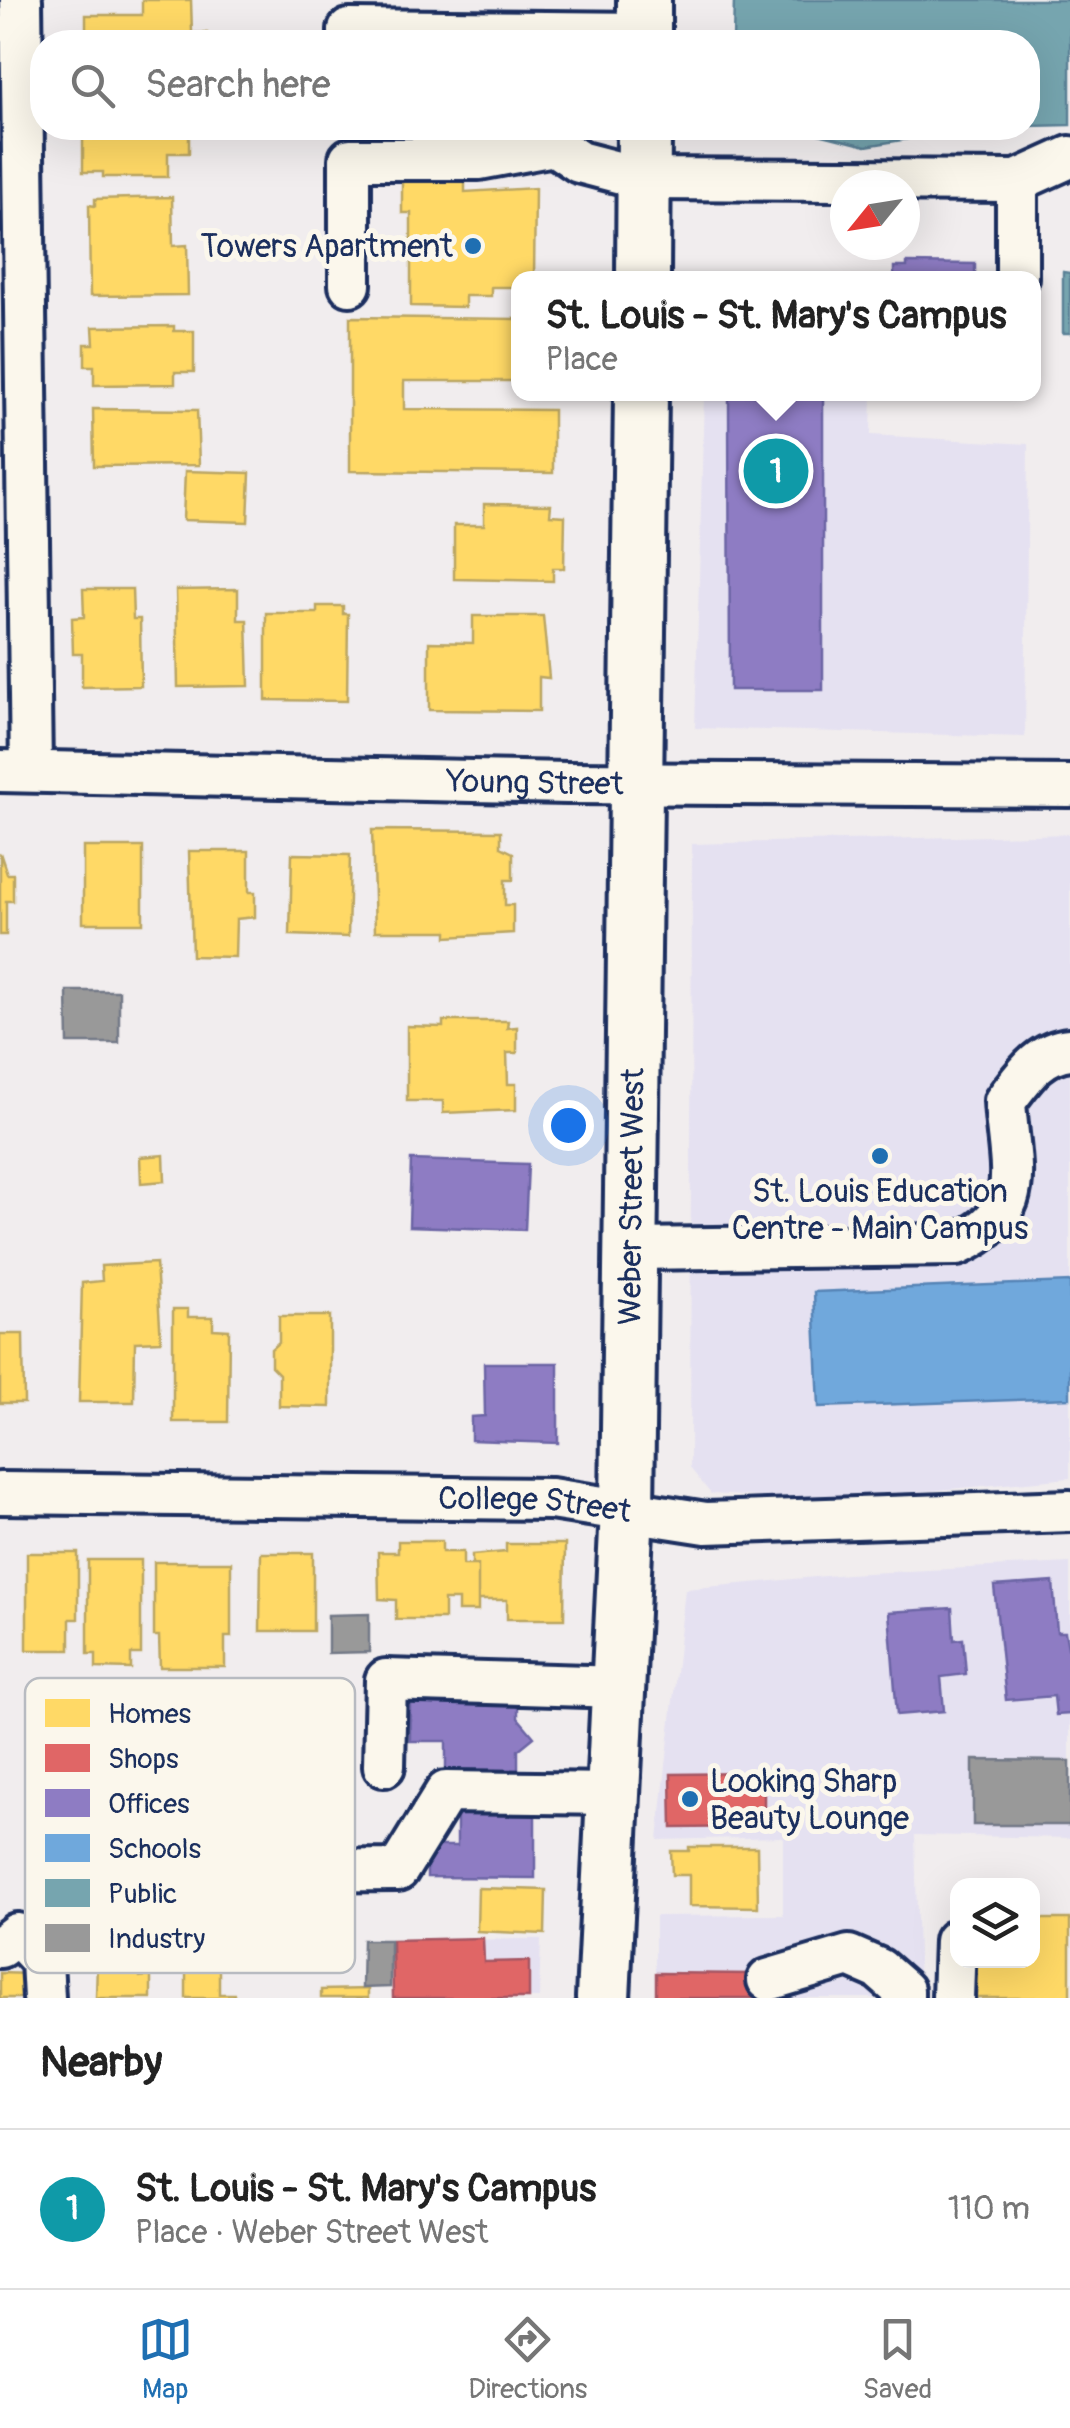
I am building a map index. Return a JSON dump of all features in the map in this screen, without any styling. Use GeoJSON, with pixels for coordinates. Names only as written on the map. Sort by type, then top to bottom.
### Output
{"type":"FeatureCollection","features":[{"type":"Feature","properties":{"kind":"main road"},"geometry":{"type":"LineString","coordinates":[[643,271],[644,140]]}},
{"type":"Feature","properties":{"kind":"main road","name":"Weber Street West"},"geometry":{"type":"LineString","coordinates":[[603,1998],[627,1510],[642,401]]}},
{"type":"Feature","properties":{"kind":"street"},"geometry":{"type":"LineString","coordinates":[[16,771],[21,0]]}},
{"type":"Feature","properties":{"kind":"street"},"geometry":{"type":"LineString","coordinates":[[349,30],[644,25]]}},
{"type":"Feature","properties":{"kind":"street"},"geometry":{"type":"LineString","coordinates":[[542,140],[580,162],[644,179],[1017,181],[1070,157]]}},
{"type":"Feature","properties":{"kind":"street"},"geometry":{"type":"LineString","coordinates":[[350,285],[350,160],[478,159],[554,144]]}},
{"type":"Feature","properties":{"kind":"street"},"geometry":{"type":"LineString","coordinates":[[1017,181],[1018,271]]}},
{"type":"Feature","properties":{"kind":"street","name":"Young Street"},"geometry":{"type":"LineString","coordinates":[[16,771],[638,784],[1070,786]]}},
{"type":"Feature","properties":{"kind":"street"},"geometry":{"type":"LineString","coordinates":[[631,1249],[957,1245],[990,1230],[1010,1200],[1005,1101],[1034,1065],[1056,1050],[1070,1049]]}},
{"type":"Feature","properties":{"kind":"street","name":"College Street"},"geometry":{"type":"LineString","coordinates":[[0,1492],[551,1499],[706,1524],[1070,1511]]}},
{"type":"Feature","properties":{"kind":"street"},"geometry":{"type":"LineString","coordinates":[[384,1766],[386,1680],[620,1688]]}},
{"type":"Feature","properties":{"kind":"street"},"geometry":{"type":"LineString","coordinates":[[355,1870],[398,1870],[446,1792],[615,1794]]}},
{"type":"Feature","properties":{"kind":"street"},"geometry":{"type":"LineString","coordinates":[[0,1947],[18,1934],[25,1942]]}},
{"type":"Feature","properties":{"kind":"street"},"geometry":{"type":"LineString","coordinates":[[768,1980],[849,1956],[879,1969],[902,1990],[902,1998]]}},
{"type":"Feature","properties":{"kind":"street"},"geometry":{"type":"LineString","coordinates":[[953,1998],[954,1968]]}},
{"type":"Feature","properties":{"kind":"street"},"geometry":{"type":"LineString","coordinates":[[43,1973],[44,1998]]}},
{"type":"Feature","properties":{"kind":"shaded area"},"geometry":{"type":"Polygon","coordinates":[[[704,401],[872,401],[871,435],[1028,444],[1025,737],[695,728],[704,401]]]}},
{"type":"Feature","properties":{"kind":"shaded area","name":"St. Louis Education Centre - Main Campus"},"geometry":{"type":"Polygon","coordinates":[[[1070,834],[1070,1478],[821,1501],[711,1494],[690,1468],[692,844],[1070,834]]]}},
{"type":"Feature","properties":{"kind":"shaded area"},"geometry":{"type":"Polygon","coordinates":[[[1070,1563],[1070,1838],[915,1835],[919,1998],[655,1998],[655,1916],[783,1915],[783,1837],[658,1840],[685,1589],[847,1574],[1070,1563]]]}},
{"type":"Feature","properties":{"kind":"shaded area"},"geometry":{"type":"Polygon","coordinates":[[[541,1939],[539,1998],[393,1998],[392,1940],[541,1939]]]}},
{"type":"Feature","properties":{"kind":"building: Homes"},"geometry":{"type":"Polygon","coordinates":[[[142,0],[191,0],[192,30],[86,30],[86,15],[142,15],[142,0]]]}},
{"type":"Feature","properties":{"kind":"building: Homes"},"geometry":{"type":"Polygon","coordinates":[[[83,140],[189,140],[189,153],[168,153],[168,177],[103,177],[103,172],[83,172],[83,140]]]}},
{"type":"Feature","properties":{"kind":"building: Homes","name":"Towers Apartment"},"geometry":{"type":"Polygon","coordinates":[[[402,170],[465,170],[465,192],[535,188],[534,271],[511,271],[511,287],[491,287],[491,296],[465,296],[465,307],[411,306],[411,213],[402,213],[402,170]]]}},
{"type":"Feature","properties":{"kind":"building: Homes"},"geometry":{"type":"Polygon","coordinates":[[[172,197],[173,246],[187,245],[188,295],[90,296],[89,205],[95,206],[95,199],[172,197]]]}},
{"type":"Feature","properties":{"kind":"building: Homes"},"geometry":{"type":"Polygon","coordinates":[[[350,317],[511,319],[511,381],[404,381],[404,409],[553,410],[553,473],[350,471],[350,317]]]}},
{"type":"Feature","properties":{"kind":"building: Homes"},"geometry":{"type":"Polygon","coordinates":[[[174,326],[174,331],[194,331],[194,372],[175,372],[175,384],[94,385],[94,366],[85,366],[85,344],[94,344],[93,327],[174,326]]]}},
{"type":"Feature","properties":{"kind":"building: Homes"},"geometry":{"type":"Polygon","coordinates":[[[93,409],[197,410],[199,465],[94,466],[93,409]]]}},
{"type":"Feature","properties":{"kind":"building: Homes"},"geometry":{"type":"Polygon","coordinates":[[[185,471],[250,473],[248,522],[183,520],[185,471]]]}},
{"type":"Feature","properties":{"kind":"building: Homes"},"geometry":{"type":"Polygon","coordinates":[[[484,504],[551,505],[550,515],[565,516],[564,568],[553,568],[553,581],[454,579],[454,525],[484,525],[484,504]]]}},
{"type":"Feature","properties":{"kind":"building: Homes"},"geometry":{"type":"Polygon","coordinates":[[[83,589],[132,589],[133,619],[140,619],[141,686],[82,687],[82,654],[73,654],[72,618],[84,617],[83,589]]]}},
{"type":"Feature","properties":{"kind":"building: Homes"},"geometry":{"type":"Polygon","coordinates":[[[238,589],[238,620],[247,620],[249,686],[178,687],[176,590],[238,589]]]}},
{"type":"Feature","properties":{"kind":"building: Homes"},"geometry":{"type":"Polygon","coordinates":[[[317,606],[343,606],[343,614],[348,614],[347,701],[266,700],[266,613],[317,613],[317,606]]]}},
{"type":"Feature","properties":{"kind":"building: Homes"},"geometry":{"type":"Polygon","coordinates":[[[473,616],[543,616],[549,678],[539,677],[539,711],[429,710],[429,642],[473,643],[473,616]]]}},
{"type":"Feature","properties":{"kind":"building: Homes"},"geometry":{"type":"Polygon","coordinates":[[[372,830],[501,831],[501,847],[513,853],[513,880],[505,880],[505,905],[513,905],[513,933],[447,937],[447,931],[375,931],[372,830]]]}},
{"type":"Feature","properties":{"kind":"building: Homes"},"geometry":{"type":"Polygon","coordinates":[[[83,847],[143,847],[143,923],[83,923],[83,847]]]}},
{"type":"Feature","properties":{"kind":"building: Homes"},"geometry":{"type":"Polygon","coordinates":[[[189,851],[249,851],[249,892],[255,892],[255,917],[236,919],[235,957],[192,956],[189,851]]]}},
{"type":"Feature","properties":{"kind":"building: Homes"},"geometry":{"type":"Polygon","coordinates":[[[0,853],[7,874],[13,874],[13,901],[6,901],[6,935],[0,935],[0,853]]]}},
{"type":"Feature","properties":{"kind":"building: Homes"},"geometry":{"type":"Polygon","coordinates":[[[292,854],[350,855],[348,937],[290,935],[292,854]]]}},
{"type":"Feature","properties":{"kind":"building: Homes"},"geometry":{"type":"Polygon","coordinates":[[[443,1021],[508,1021],[507,1028],[517,1027],[517,1053],[507,1053],[508,1084],[516,1084],[516,1110],[443,1113],[443,1101],[407,1101],[407,1026],[443,1027],[443,1021]]]}},
{"type":"Feature","properties":{"kind":"building: Homes"},"geometry":{"type":"Polygon","coordinates":[[[164,1155],[165,1181],[141,1183],[140,1157],[164,1155]]]}},
{"type":"Feature","properties":{"kind":"building: Homes"},"geometry":{"type":"Polygon","coordinates":[[[156,1263],[161,1341],[135,1342],[134,1402],[79,1402],[82,1283],[102,1281],[101,1266],[156,1263]]]}},
{"type":"Feature","properties":{"kind":"building: Homes"},"geometry":{"type":"Polygon","coordinates":[[[173,1309],[188,1309],[188,1317],[213,1317],[213,1329],[229,1330],[228,1422],[173,1422],[173,1309]]]}},
{"type":"Feature","properties":{"kind":"building: Homes"},"geometry":{"type":"Polygon","coordinates":[[[279,1316],[330,1316],[330,1407],[279,1406],[279,1374],[271,1366],[271,1349],[279,1342],[279,1316]]]}},
{"type":"Feature","properties":{"kind":"building: Homes"},"geometry":{"type":"Polygon","coordinates":[[[0,1334],[23,1334],[24,1403],[0,1403],[0,1334]]]}},
{"type":"Feature","properties":{"kind":"building: Homes"},"geometry":{"type":"Polygon","coordinates":[[[398,1541],[442,1541],[442,1552],[463,1552],[463,1565],[478,1565],[478,1611],[458,1611],[458,1600],[444,1600],[444,1619],[396,1619],[396,1600],[379,1599],[378,1552],[398,1552],[398,1541]]]}},
{"type":"Feature","properties":{"kind":"building: Homes"},"geometry":{"type":"Polygon","coordinates":[[[506,1544],[565,1544],[564,1619],[507,1619],[507,1600],[478,1600],[478,1565],[472,1565],[472,1555],[506,1552],[506,1544]]]}},
{"type":"Feature","properties":{"kind":"building: Homes"},"geometry":{"type":"Polygon","coordinates":[[[27,1553],[78,1553],[78,1619],[70,1619],[70,1650],[27,1650],[27,1553]]]}},
{"type":"Feature","properties":{"kind":"building: Homes"},"geometry":{"type":"Polygon","coordinates":[[[261,1553],[313,1553],[313,1631],[260,1631],[261,1553]]]}},
{"type":"Feature","properties":{"kind":"building: Homes"},"geometry":{"type":"Polygon","coordinates":[[[88,1560],[141,1560],[141,1654],[131,1654],[131,1669],[96,1668],[96,1654],[88,1654],[88,1560]]]}},
{"type":"Feature","properties":{"kind":"building: Homes"},"geometry":{"type":"Polygon","coordinates":[[[154,1562],[231,1562],[231,1637],[225,1637],[225,1667],[160,1667],[159,1636],[154,1636],[154,1562]]]}},
{"type":"Feature","properties":{"kind":"building: Homes"},"geometry":{"type":"Polygon","coordinates":[[[689,1847],[757,1847],[758,1907],[689,1906],[689,1875],[672,1875],[671,1851],[689,1851],[689,1847]]]}},
{"type":"Feature","properties":{"kind":"building: Homes"},"geometry":{"type":"Polygon","coordinates":[[[478,1888],[546,1890],[545,1934],[477,1931],[478,1888]]]}},
{"type":"Feature","properties":{"kind":"building: Homes"},"geometry":{"type":"Polygon","coordinates":[[[1040,1919],[1070,1919],[1070,1998],[975,1998],[975,1968],[1040,1968],[1040,1919]]]}},
{"type":"Feature","properties":{"kind":"building: Homes"},"geometry":{"type":"Polygon","coordinates":[[[0,1973],[29,1974],[31,1998],[0,1998],[0,1973]]]}},
{"type":"Feature","properties":{"kind":"building: Homes"},"geometry":{"type":"Polygon","coordinates":[[[97,1973],[151,1976],[151,1998],[96,1998],[97,1973]]]}},
{"type":"Feature","properties":{"kind":"building: Homes"},"geometry":{"type":"Polygon","coordinates":[[[186,1973],[219,1973],[219,1994],[234,1994],[234,1998],[186,1998],[186,1973]]]}},
{"type":"Feature","properties":{"kind":"building: Homes"},"geometry":{"type":"Polygon","coordinates":[[[368,1989],[368,1998],[321,1998],[321,1990],[368,1989]]]}},
{"type":"Feature","properties":{"kind":"building: Shops"},"geometry":{"type":"Polygon","coordinates":[[[759,1773],[764,1777],[764,1827],[672,1828],[671,1774],[759,1773]]]}},
{"type":"Feature","properties":{"kind":"building: Shops"},"geometry":{"type":"Polygon","coordinates":[[[483,1938],[484,1962],[529,1961],[529,1998],[393,1998],[392,1940],[483,1938]]]}},
{"type":"Feature","properties":{"kind":"building: Shops"},"geometry":{"type":"Polygon","coordinates":[[[656,1973],[754,1974],[754,1998],[656,1998],[656,1973]]]}},
{"type":"Feature","properties":{"kind":"building: Offices"},"geometry":{"type":"Polygon","coordinates":[[[907,263],[975,264],[975,271],[894,271],[894,267],[907,267],[907,263]]]}},
{"type":"Feature","properties":{"kind":"building: Offices"},"geometry":{"type":"Polygon","coordinates":[[[729,401],[823,401],[823,690],[730,690],[729,401]]]}},
{"type":"Feature","properties":{"kind":"building: Offices"},"geometry":{"type":"Polygon","coordinates":[[[411,1160],[528,1164],[525,1230],[409,1226],[411,1160]]]}},
{"type":"Feature","properties":{"kind":"building: Offices"},"geometry":{"type":"Polygon","coordinates":[[[484,1363],[558,1363],[558,1443],[471,1440],[471,1417],[485,1416],[484,1363]]]}},
{"type":"Feature","properties":{"kind":"building: Offices"},"geometry":{"type":"Polygon","coordinates":[[[1053,1582],[1057,1632],[1065,1632],[1070,1659],[1070,1714],[1056,1715],[1054,1696],[1006,1700],[994,1586],[1053,1582]]]}},
{"type":"Feature","properties":{"kind":"building: Offices"},"geometry":{"type":"Polygon","coordinates":[[[952,1608],[954,1640],[963,1639],[966,1674],[941,1677],[944,1711],[897,1715],[889,1612],[952,1608]]]}},
{"type":"Feature","properties":{"kind":"building: Offices"},"geometry":{"type":"Polygon","coordinates":[[[410,1694],[518,1694],[518,1718],[534,1737],[518,1750],[518,1770],[446,1769],[446,1741],[410,1741],[410,1694]]]}},
{"type":"Feature","properties":{"kind":"building: Offices"},"geometry":{"type":"Polygon","coordinates":[[[457,1805],[535,1806],[535,1878],[427,1877],[427,1846],[457,1846],[457,1805]]]}},
{"type":"Feature","properties":{"kind":"building: Schools"},"geometry":{"type":"Polygon","coordinates":[[[1070,1282],[1070,1398],[819,1407],[814,1292],[1070,1282]]]}},
{"type":"Feature","properties":{"kind":"building: Public"},"geometry":{"type":"Polygon","coordinates":[[[734,0],[1070,0],[1070,125],[1040,126],[1040,30],[733,30],[734,0]]]}},
{"type":"Feature","properties":{"kind":"building: Public"},"geometry":{"type":"Polygon","coordinates":[[[842,140],[902,140],[866,146],[842,140]]]}},
{"type":"Feature","properties":{"kind":"building: Public"},"geometry":{"type":"Polygon","coordinates":[[[1063,272],[1070,273],[1070,333],[1063,333],[1063,272]]]}},
{"type":"Feature","properties":{"kind":"building: Industry"},"geometry":{"type":"Polygon","coordinates":[[[67,991],[119,991],[119,1043],[68,1043],[67,991]]]}},
{"type":"Feature","properties":{"kind":"building: Industry"},"geometry":{"type":"Polygon","coordinates":[[[369,1614],[369,1652],[328,1653],[328,1615],[369,1614]]]}},
{"type":"Feature","properties":{"kind":"building: Industry"},"geometry":{"type":"Polygon","coordinates":[[[973,1760],[1070,1761],[1070,1825],[973,1825],[973,1760]]]}},
{"type":"Feature","properties":{"kind":"building: Industry"},"geometry":{"type":"Polygon","coordinates":[[[363,1940],[390,1940],[390,1987],[362,1988],[363,1940]]]}},
{"type":"Feature","properties":{"kind":"place","name":"Towers Apartment"},"geometry":{"type":"Point","coordinates":[473,246]}},
{"type":"Feature","properties":{"kind":"place","name":"St. Louis - St. Mary's Campus"},"geometry":{"type":"Point","coordinates":[776,471]}},
{"type":"Feature","properties":{"kind":"place","name":"St. Louis Education Centre - Main Campus"},"geometry":{"type":"Point","coordinates":[880,1156]}},
{"type":"Feature","properties":{"kind":"place","name":"Looking Sharp Beauty Lounge"},"geometry":{"type":"Point","coordinates":[690,1799]}}]}
